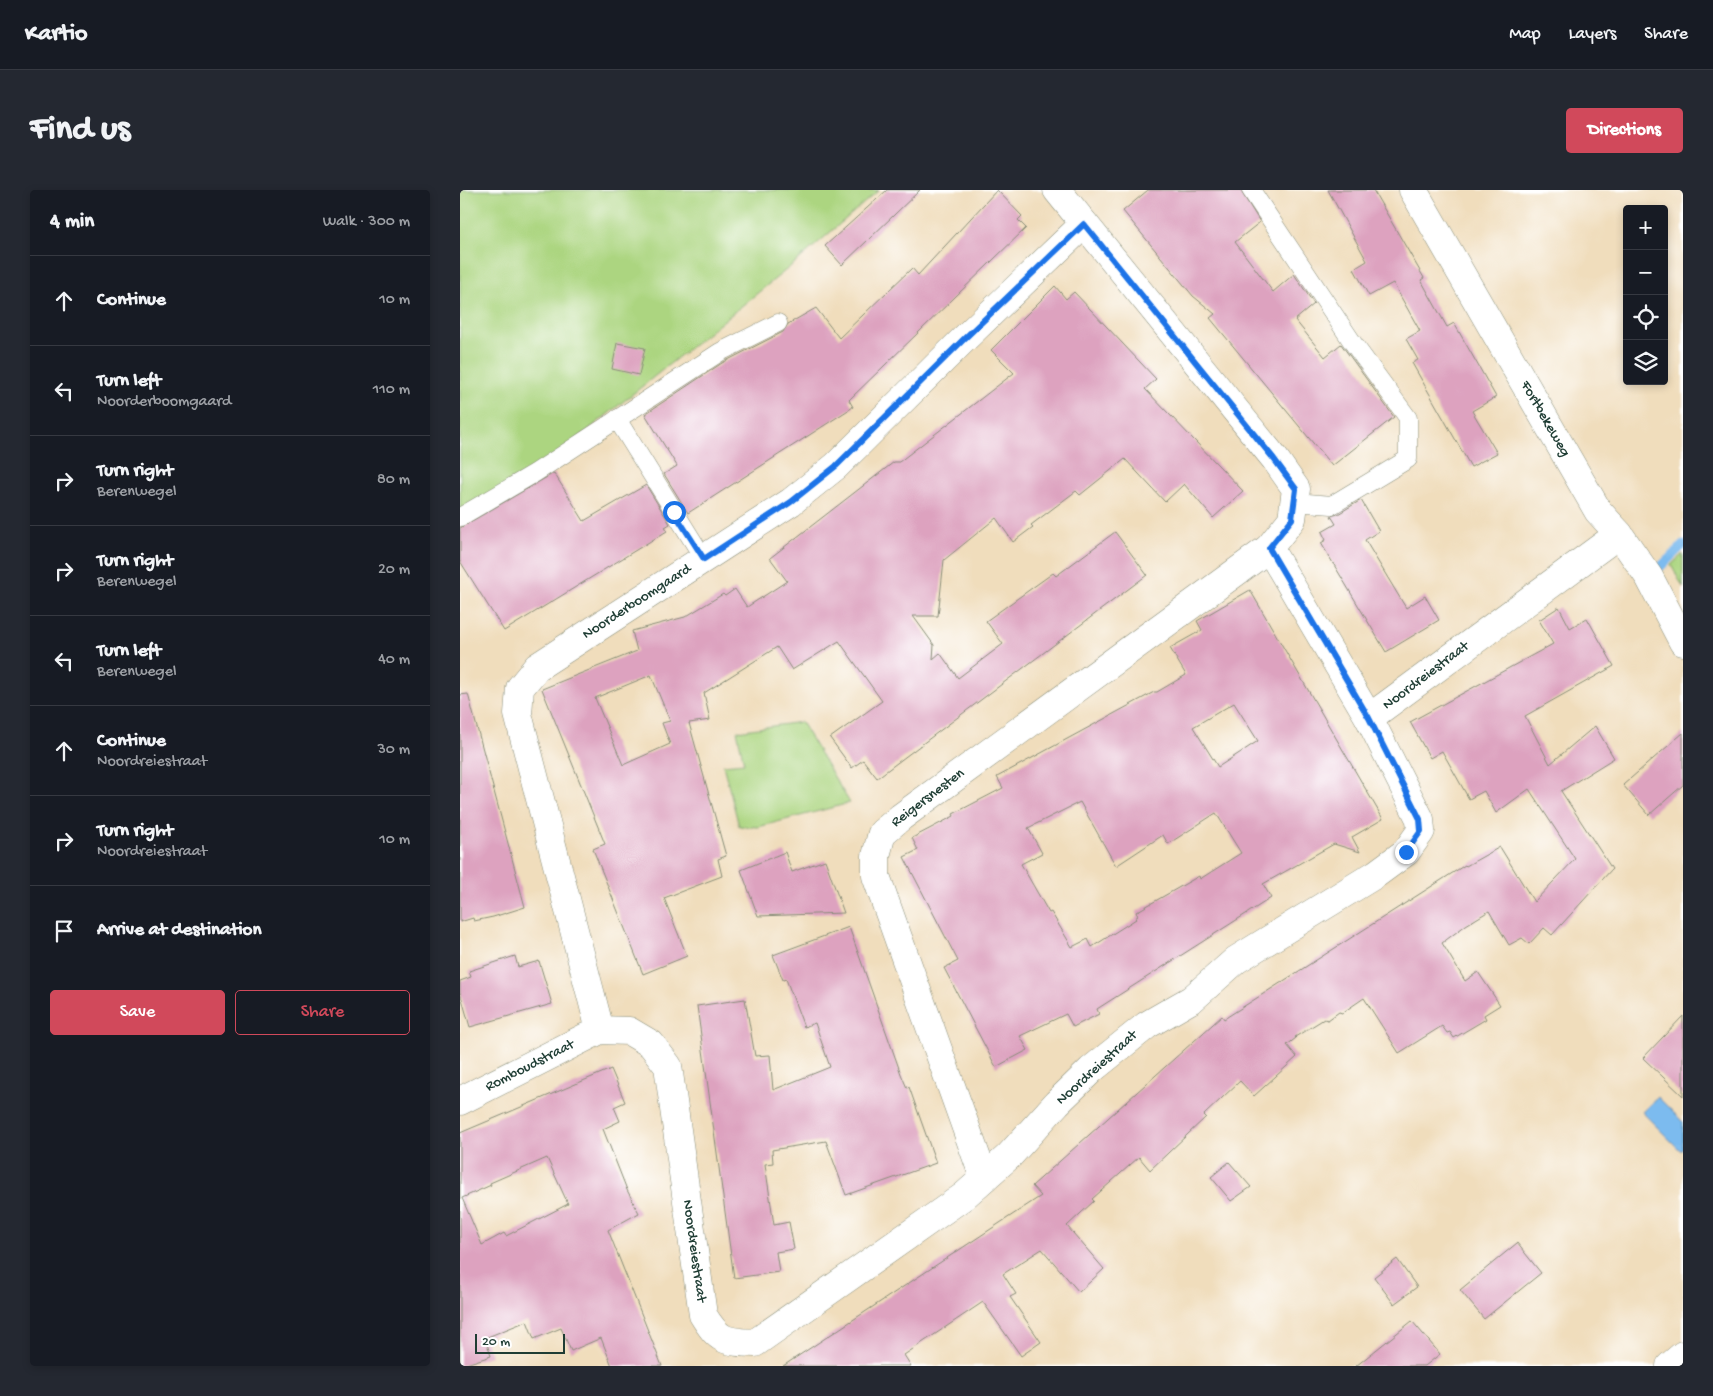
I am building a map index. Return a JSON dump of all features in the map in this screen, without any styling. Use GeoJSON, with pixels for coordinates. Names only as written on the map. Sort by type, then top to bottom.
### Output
{"type":"FeatureCollection","features":[{"type":"Feature","properties":{"kind":"street"},"geometry":{"type":"LineString","coordinates":[[1057,190],[1274,459],[1296,489],[1295,502]]}},
{"type":"Feature","properties":{"kind":"street","name":"Fortbekeweg"},"geometry":{"type":"LineString","coordinates":[[1413,190],[1598,511],[1619,534],[1649,578],[1683,642]]}},
{"type":"Feature","properties":{"kind":"street","name":"Noorderboomgaard"},"geometry":{"type":"LineString","coordinates":[[600,1030],[518,714],[520,688],[537,667],[791,502],[836,466],[965,338],[1084,224]]}},
{"type":"Feature","properties":{"kind":"street","name":"Reigersnesten"},"geometry":{"type":"LineString","coordinates":[[984,1178],[876,876],[876,856],[882,833],[901,817],[1269,548],[1292,519],[1295,502]]}},
{"type":"Feature","properties":{"kind":"street","name":"Noordreiestraat"},"geometry":{"type":"LineString","coordinates":[[600,1030],[629,1031],[651,1044],[668,1066],[675,1105],[703,1315],[713,1331],[729,1342],[755,1344],[964,1196],[1009,1156],[1057,1103],[1091,1070],[1147,1024],[1192,999],[1236,960],[1376,874],[1406,852],[1421,831],[1420,819],[1369,718],[1619,534]]}},
{"type":"Feature","properties":{"kind":"street"},"geometry":{"type":"LineString","coordinates":[[1269,548],[1369,718]]}},
{"type":"Feature","properties":{"kind":"street","name":"Romboudstraat"},"geometry":{"type":"LineString","coordinates":[[460,1101],[600,1030]]}},
{"type":"Feature","properties":{"kind":"street"},"geometry":{"type":"LineString","coordinates":[[1670,1366],[1683,1355]]}},
{"type":"Feature","properties":{"kind":"lane"},"geometry":{"type":"LineString","coordinates":[[1251,190],[1353,343],[1408,418],[1408,459],[1332,505],[1295,502]]}},
{"type":"Feature","properties":{"kind":"lane"},"geometry":{"type":"LineString","coordinates":[[460,518],[535,473],[720,352],[778,323]]}},
{"type":"Feature","properties":{"kind":"lane"},"geometry":{"type":"LineString","coordinates":[[616,420],[704,559]]}},
{"type":"Feature","properties":{"kind":"green space"},"geometry":{"type":"Polygon","coordinates":[[[460,190],[879,190],[796,262],[535,473],[460,517],[460,190]]]}},
{"type":"Feature","properties":{"kind":"green space"},"geometry":{"type":"Polygon","coordinates":[[[1683,554],[1683,587],[1671,565],[1683,554]]]}},
{"type":"Feature","properties":{"kind":"green space"},"geometry":{"type":"Polygon","coordinates":[[[801,722],[850,803],[758,827],[739,826],[723,765],[744,763],[737,731],[801,722]]]}},
{"type":"Feature","properties":{"kind":"water"},"geometry":{"type":"Polygon","coordinates":[[[1658,1097],[1683,1122],[1683,1148],[1680,1150],[1642,1112],[1658,1097]]]}},
{"type":"Feature","properties":{"kind":"building"},"geometry":{"type":"Polygon","coordinates":[[[887,190],[920,190],[842,265],[825,246],[887,190]]]}},
{"type":"Feature","properties":{"kind":"building"},"geometry":{"type":"Polygon","coordinates":[[[997,190],[1022,216],[1018,220],[1026,228],[849,400],[853,407],[688,513],[664,474],[677,466],[645,414],[722,363],[783,332],[788,324],[816,308],[839,338],[912,268],[918,275],[997,190]]]}},
{"type":"Feature","properties":{"kind":"building"},"geometry":{"type":"Polygon","coordinates":[[[1148,190],[1240,190],[1260,222],[1235,242],[1273,292],[1294,274],[1314,304],[1295,320],[1325,357],[1341,344],[1394,417],[1332,466],[1210,318],[1215,314],[1193,296],[1123,211],[1148,190]]]}},
{"type":"Feature","properties":{"kind":"building"},"geometry":{"type":"Polygon","coordinates":[[[1328,190],[1373,190],[1424,278],[1421,280],[1447,327],[1454,323],[1496,397],[1472,411],[1497,453],[1471,467],[1412,363],[1418,360],[1406,339],[1420,331],[1393,283],[1369,296],[1354,269],[1367,261],[1328,190]]]}},
{"type":"Feature","properties":{"kind":"building"},"geometry":{"type":"Polygon","coordinates":[[[1055,286],[1066,299],[1074,292],[1156,379],[1145,389],[1243,491],[1213,518],[1184,484],[1165,502],[1125,459],[1080,495],[1076,491],[1031,525],[1033,527],[1013,542],[996,518],[944,560],[938,616],[913,616],[934,645],[933,659],[940,653],[958,678],[1003,644],[986,621],[1053,573],[1056,576],[1115,532],[1147,575],[877,778],[863,760],[852,768],[830,738],[882,701],[839,641],[792,670],[777,647],[704,693],[710,720],[689,723],[726,856],[718,859],[722,876],[664,898],[687,956],[643,974],[593,849],[605,844],[542,689],[637,651],[632,631],[685,617],[723,594],[725,596],[735,589],[747,607],[787,581],[770,558],[894,462],[899,462],[1014,373],[991,350],[1055,286]],[[651,675],[595,698],[623,765],[670,744],[662,723],[670,721],[651,675]]]}},
{"type":"Feature","properties":{"kind":"building"},"geometry":{"type":"Polygon","coordinates":[[[617,343],[645,348],[639,375],[612,369],[617,343]]]}},
{"type":"Feature","properties":{"kind":"building"},"geometry":{"type":"Polygon","coordinates":[[[554,473],[584,521],[646,485],[670,524],[665,527],[667,531],[504,631],[460,561],[460,528],[554,473]]]}},
{"type":"Feature","properties":{"kind":"building"},"geometry":{"type":"Polygon","coordinates":[[[1361,500],[1379,531],[1365,540],[1406,608],[1425,596],[1439,620],[1386,652],[1321,543],[1326,540],[1322,532],[1336,524],[1331,516],[1338,514],[1361,500]]]}},
{"type":"Feature","properties":{"kind":"building"},"geometry":{"type":"Polygon","coordinates":[[[1250,590],[1383,819],[1352,837],[1360,852],[1334,844],[1263,884],[1271,898],[1097,1009],[1099,1014],[1073,1027],[1066,1014],[1020,1036],[1028,1050],[996,1067],[944,968],[958,961],[904,857],[918,850],[912,838],[1003,788],[997,777],[1186,675],[1170,648],[1202,630],[1197,621],[1250,590]],[[1234,703],[1193,727],[1218,767],[1258,741],[1234,703]],[[1080,802],[1028,828],[1042,853],[1021,864],[1049,913],[1051,912],[1072,947],[1088,939],[1092,947],[1136,919],[1138,916],[1136,912],[1199,876],[1200,879],[1241,853],[1216,813],[1168,844],[1163,835],[1116,866],[1080,802]]]}},
{"type":"Feature","properties":{"kind":"building"},"geometry":{"type":"Polygon","coordinates":[[[1559,607],[1570,628],[1587,618],[1614,666],[1525,716],[1550,764],[1595,726],[1614,758],[1561,791],[1612,869],[1552,935],[1544,928],[1529,944],[1522,938],[1509,945],[1489,911],[1442,943],[1465,981],[1478,972],[1500,1005],[1484,1015],[1486,1019],[1454,1038],[1442,1026],[1399,1053],[1364,998],[1342,1013],[1339,1012],[1328,1020],[1324,1019],[1295,1037],[1287,1045],[1297,1057],[1254,1096],[1240,1081],[1204,1115],[1206,1117],[1150,1170],[1139,1157],[1092,1199],[1094,1201],[1067,1226],[1104,1269],[1079,1292],[1042,1249],[1003,1274],[1016,1294],[1010,1297],[1041,1342],[1021,1356],[983,1302],[904,1355],[911,1366],[783,1366],[1041,1196],[1032,1186],[1222,1016],[1224,1019],[1465,865],[1500,847],[1534,902],[1575,859],[1529,789],[1496,813],[1484,791],[1469,799],[1442,751],[1430,758],[1410,722],[1553,644],[1539,620],[1559,607]]]}},
{"type":"Feature","properties":{"kind":"building"},"geometry":{"type":"Polygon","coordinates":[[[468,694],[525,907],[493,917],[474,921],[473,918],[460,922],[460,695],[468,694]]]}},
{"type":"Feature","properties":{"kind":"building"},"geometry":{"type":"Polygon","coordinates":[[[1683,733],[1683,785],[1649,815],[1623,785],[1683,733]]]}},
{"type":"Feature","properties":{"kind":"building"},"geometry":{"type":"Polygon","coordinates":[[[785,852],[792,872],[825,860],[844,913],[758,916],[741,870],[785,852]]]}},
{"type":"Feature","properties":{"kind":"building"},"geometry":{"type":"Polygon","coordinates":[[[849,927],[901,1074],[907,1088],[909,1087],[936,1163],[846,1195],[826,1141],[772,1150],[773,1163],[765,1164],[774,1225],[789,1222],[794,1249],[776,1252],[779,1272],[734,1278],[697,1006],[745,999],[755,1056],[770,1055],[773,1090],[830,1067],[815,1023],[804,1027],[786,979],[783,980],[773,955],[849,927]]]}},
{"type":"Feature","properties":{"kind":"building"},"geometry":{"type":"Polygon","coordinates":[[[515,956],[518,967],[539,961],[552,1004],[470,1027],[460,992],[460,981],[471,977],[469,971],[515,956]]]}},
{"type":"Feature","properties":{"kind":"building"},"geometry":{"type":"Polygon","coordinates":[[[1683,1016],[1683,1096],[1643,1058],[1683,1016]]]}},
{"type":"Feature","properties":{"kind":"building"},"geometry":{"type":"Polygon","coordinates":[[[611,1069],[625,1102],[614,1107],[620,1121],[603,1129],[627,1190],[639,1213],[608,1230],[662,1366],[612,1366],[601,1338],[571,1351],[561,1328],[534,1339],[527,1321],[485,1338],[491,1356],[460,1366],[460,1133],[611,1069]],[[547,1158],[490,1183],[491,1185],[462,1198],[482,1245],[504,1233],[506,1236],[568,1204],[547,1158]]]}},
{"type":"Feature","properties":{"kind":"building"},"geometry":{"type":"Polygon","coordinates":[[[1229,1162],[1251,1187],[1231,1201],[1211,1177],[1229,1162]]]}},
{"type":"Feature","properties":{"kind":"building"},"geometry":{"type":"Polygon","coordinates":[[[1517,1243],[1541,1273],[1484,1319],[1460,1290],[1517,1243]]]}},
{"type":"Feature","properties":{"kind":"building"},"geometry":{"type":"Polygon","coordinates":[[[1397,1259],[1417,1287],[1394,1304],[1374,1277],[1397,1259]]]}},
{"type":"Feature","properties":{"kind":"building"},"geometry":{"type":"Polygon","coordinates":[[[1412,1321],[1440,1354],[1425,1366],[1356,1366],[1412,1321]]]}},
{"type":"Feature","properties":{"kind":"waterway"},"geometry":{"type":"LineString","coordinates":[[1651,576],[1683,545]]}},
{"type":"Feature","properties":{"kind":"route"},"geometry":{"type":"LineString","coordinates":[[674,512],[704,559],[791,502],[836,466],[965,338],[1084,224],[1274,459],[1296,489],[1292,519],[1269,548],[1369,718],[1420,819],[1421,831],[1406,852]]}}]}
